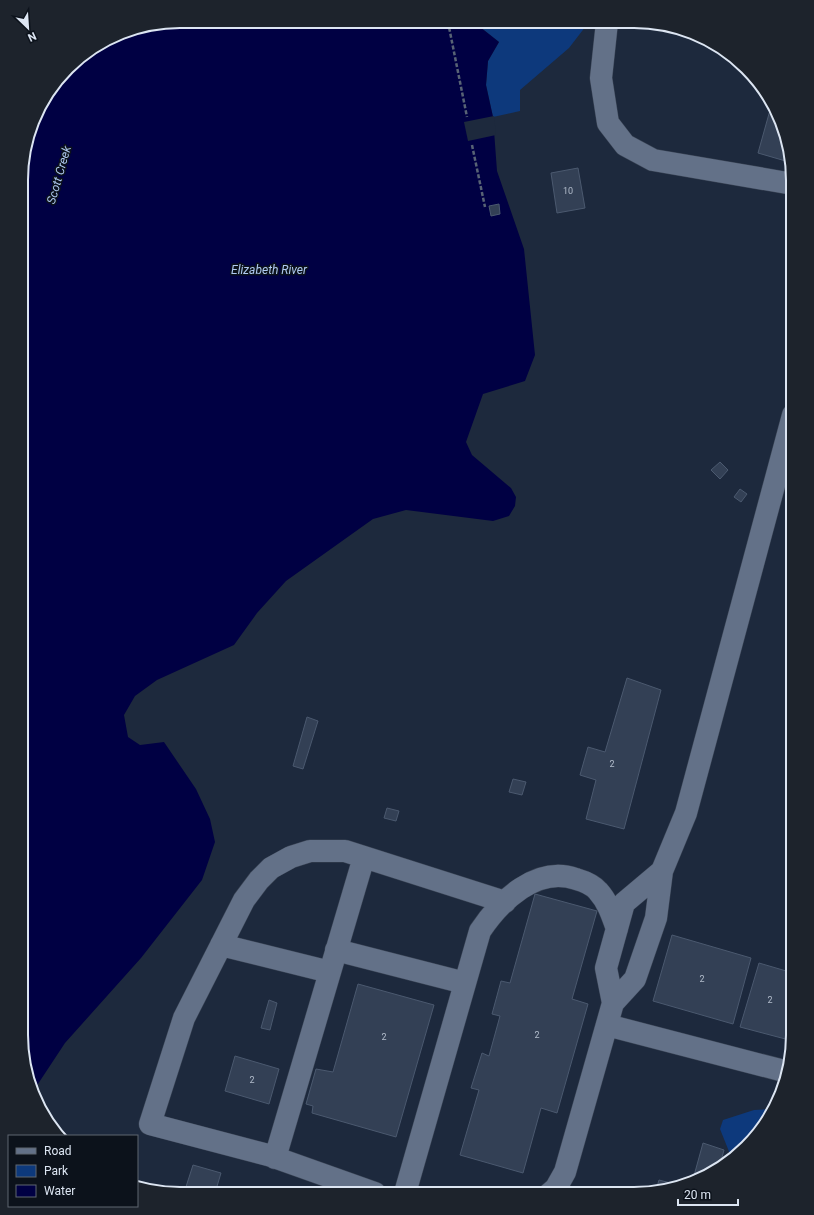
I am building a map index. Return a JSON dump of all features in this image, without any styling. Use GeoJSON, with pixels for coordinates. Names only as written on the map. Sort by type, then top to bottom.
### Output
{"type":"FeatureCollection","features":[{"type":"Feature","properties":{"kind":"lane"},"geometry":{"type":"LineString","coordinates":[[606,28],[601,78],[608,123],[625,145],[653,160],[786,183]]}},
{"type":"Feature","properties":{"kind":"lane"},"geometry":{"type":"LineString","coordinates":[[613,1003],[635,979],[656,918],[662,871],[686,813],[786,441]]}},
{"type":"Feature","properties":{"kind":"lane"},"geometry":{"type":"LineString","coordinates":[[358,1187],[275,1158],[150,1124],[184,1018],[244,900],[258,880],[271,868],[291,857],[310,851],[345,851],[505,902]]}},
{"type":"Feature","properties":{"kind":"lane"},"geometry":{"type":"LineString","coordinates":[[275,1158],[364,857]]}},
{"type":"Feature","properties":{"kind":"lane"},"geometry":{"type":"LineString","coordinates":[[557,1187],[565,1172],[613,1003],[606,968],[624,903],[662,871]]}},
{"type":"Feature","properties":{"kind":"lane"},"geometry":{"type":"LineString","coordinates":[[407,1187],[480,930],[491,914],[531,882],[549,876],[568,876],[584,881],[597,890],[609,906],[617,929]]}},
{"type":"Feature","properties":{"kind":"lane"},"geometry":{"type":"LineString","coordinates":[[222,945],[330,972]]}},
{"type":"Feature","properties":{"kind":"lane"},"geometry":{"type":"LineString","coordinates":[[336,950],[465,983]]}},
{"type":"Feature","properties":{"kind":"lane"},"geometry":{"type":"LineString","coordinates":[[607,1025],[782,1070]]}},
{"type":"Feature","properties":{"kind":"path"},"geometry":{"type":"LineString","coordinates":[[449,28],[467,117]]}},
{"type":"Feature","properties":{"kind":"path"},"geometry":{"type":"LineString","coordinates":[[472,145],[485,207]]}},
{"type":"Feature","properties":{"kind":"green space"},"geometry":{"type":"Polygon","coordinates":[[[481,28],[584,28],[569,48],[520,90],[520,111],[493,117],[486,85],[488,61],[499,42],[481,28]]]}},
{"type":"Feature","properties":{"kind":"green space"},"geometry":{"type":"Polygon","coordinates":[[[767,1109],[755,1128],[742,1143],[730,1153],[720,1129],[723,1120],[754,1110],[767,1109]]]}},
{"type":"Feature","properties":{"kind":"water","name":"Elizabeth River"},"geometry":{"type":"Polygon","coordinates":[[[170,28],[481,28],[499,42],[488,61],[486,85],[493,117],[497,171],[524,249],[535,355],[525,381],[483,394],[466,442],[472,455],[511,488],[516,497],[515,506],[509,516],[493,521],[406,510],[373,519],[286,581],[257,613],[234,645],[157,680],[135,696],[124,715],[128,737],[140,745],[164,742],[196,789],[210,819],[215,842],[202,880],[141,958],[65,1043],[37,1086],[33,1075],[28,1045],[28,170],[36,131],[48,104],[59,87],[72,72],[87,59],[104,48],[140,33],[170,28]]]}},
{"type":"Feature","properties":{"kind":"pier"},"geometry":{"type":"Polygon","coordinates":[[[494,116],[496,135],[468,141],[464,122],[494,116]]]}},
{"type":"Feature","properties":{"kind":"building"},"geometry":{"type":"Polygon","coordinates":[[[770,112],[781,140],[785,161],[758,153],[770,112]]]}},
{"type":"Feature","properties":{"kind":"building"},"geometry":{"type":"Polygon","coordinates":[[[578,168],[585,208],[557,213],[551,173],[578,168]]]}},
{"type":"Feature","properties":{"kind":"building"},"geometry":{"type":"Polygon","coordinates":[[[499,204],[500,214],[491,216],[489,206],[499,204]]]}},
{"type":"Feature","properties":{"kind":"building"},"geometry":{"type":"Polygon","coordinates":[[[720,462],[728,470],[720,479],[711,470],[720,462]]]}},
{"type":"Feature","properties":{"kind":"building"},"geometry":{"type":"Polygon","coordinates":[[[740,489],[747,494],[741,502],[734,497],[740,489]]]}},
{"type":"Feature","properties":{"kind":"building"},"geometry":{"type":"Polygon","coordinates":[[[627,678],[661,690],[624,829],[586,819],[596,780],[580,775],[588,747],[605,752],[627,678]]]}},
{"type":"Feature","properties":{"kind":"building"},"geometry":{"type":"Polygon","coordinates":[[[307,717],[318,721],[303,769],[293,766],[307,717]]]}},
{"type":"Feature","properties":{"kind":"building"},"geometry":{"type":"Polygon","coordinates":[[[513,779],[526,782],[522,795],[509,792],[513,779]]]}},
{"type":"Feature","properties":{"kind":"building"},"geometry":{"type":"Polygon","coordinates":[[[387,808],[399,811],[396,821],[384,818],[387,808]]]}},
{"type":"Feature","properties":{"kind":"building"},"geometry":{"type":"Polygon","coordinates":[[[535,894],[597,911],[572,999],[588,1004],[557,1113],[541,1108],[523,1173],[460,1155],[479,1090],[471,1088],[482,1053],[489,1056],[500,1016],[492,1014],[501,981],[510,983],[535,894]]]}},
{"type":"Feature","properties":{"kind":"building"},"geometry":{"type":"Polygon","coordinates":[[[672,935],[751,958],[733,1024],[653,1001],[672,935]]]}},
{"type":"Feature","properties":{"kind":"building"},"geometry":{"type":"Polygon","coordinates":[[[759,963],[786,971],[786,1039],[740,1027],[759,963]]]}},
{"type":"Feature","properties":{"kind":"building"},"geometry":{"type":"Polygon","coordinates":[[[358,984],[434,1005],[396,1137],[312,1113],[313,1106],[306,1104],[316,1069],[333,1072],[358,984]]]}},
{"type":"Feature","properties":{"kind":"building"},"geometry":{"type":"Polygon","coordinates":[[[269,1000],[277,1003],[270,1030],[261,1028],[269,1000]]]}},
{"type":"Feature","properties":{"kind":"building"},"geometry":{"type":"Polygon","coordinates":[[[235,1056],[279,1069],[269,1104],[225,1091],[235,1056]]]}},
{"type":"Feature","properties":{"kind":"building"},"geometry":{"type":"Polygon","coordinates":[[[703,1143],[724,1150],[721,1160],[710,1167],[695,1174],[703,1143]]]}},
{"type":"Feature","properties":{"kind":"building"},"geometry":{"type":"Polygon","coordinates":[[[193,1165],[221,1173],[217,1187],[186,1187],[193,1165]]]}},
{"type":"Feature","properties":{"kind":"building"},"geometry":{"type":"Polygon","coordinates":[[[659,1180],[670,1183],[664,1184],[657,1185],[659,1180]]]}},
{"type":"Feature","properties":{"kind":"water label","name":"Scott Creek"},"geometry":{"type":"Point","coordinates":[59,175]}}]}
